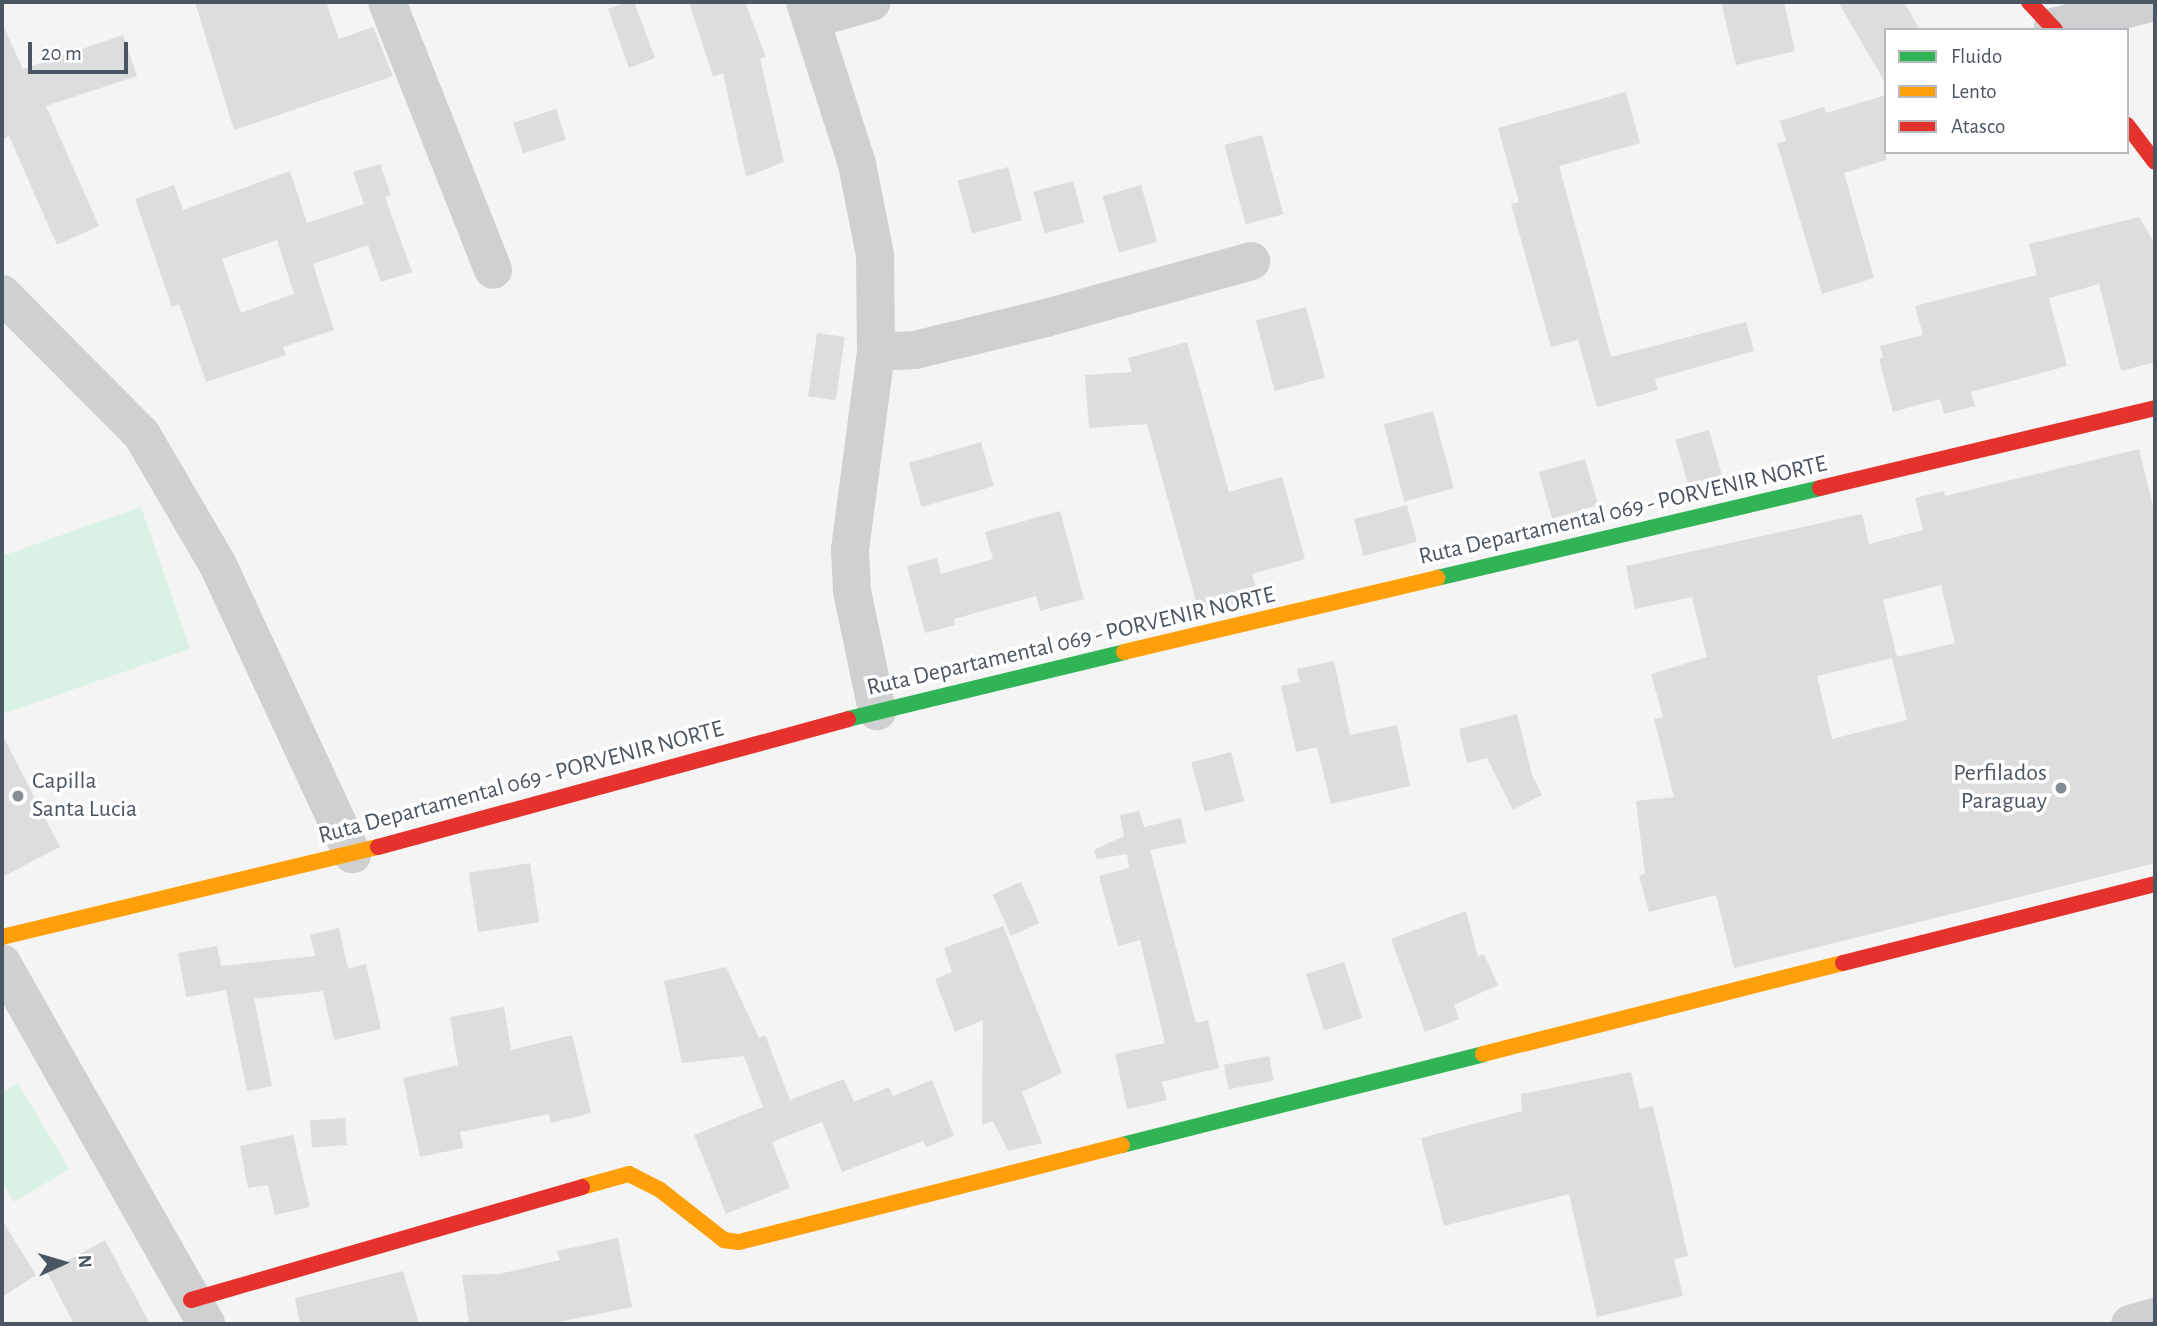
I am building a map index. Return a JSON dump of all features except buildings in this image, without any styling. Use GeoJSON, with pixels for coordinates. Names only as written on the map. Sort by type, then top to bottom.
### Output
{"type":"FeatureCollection","features":[{"type":"Feature","properties":{"kind":"main road"},"geometry":{"type":"LineString","coordinates":[[2129,128],[2155,162]]}},
{"type":"Feature","properties":{"kind":"main road","name":"Ruta Departamental 069 - PORVENIR NORTE"},"geometry":{"type":"LineString","coordinates":[[2,937],[352,854],[877,711],[2155,408]]}},
{"type":"Feature","properties":{"kind":"main road"},"geometry":{"type":"LineString","coordinates":[[199,1312],[629,1174],[659,1189],[724,1240],[739,1242],[2155,884]]}},
{"type":"Feature","properties":{"kind":"street"},"geometry":{"type":"LineString","coordinates":[[387,2],[493,270]]}},
{"type":"Feature","properties":{"kind":"street"},"geometry":{"type":"LineString","coordinates":[[872,2],[809,10],[857,164],[873,242],[876,352],[850,550],[852,591],[877,711]]}},
{"type":"Feature","properties":{"kind":"street"},"geometry":{"type":"LineString","coordinates":[[2046,20],[2155,2]]}},
{"type":"Feature","properties":{"kind":"street"},"geometry":{"type":"LineString","coordinates":[[876,352],[915,349],[1046,318],[1251,261]]}},
{"type":"Feature","properties":{"kind":"street"},"geometry":{"type":"LineString","coordinates":[[2,294],[142,435],[218,565],[352,854]]}},
{"type":"Feature","properties":{"kind":"street"},"geometry":{"type":"LineString","coordinates":[[2,963],[199,1312]]}},
{"type":"Feature","properties":{"kind":"street"},"geometry":{"type":"LineString","coordinates":[[2130,1324],[2155,1317]]}},
{"type":"Feature","properties":{"kind":"green space"},"geometry":{"type":"Polygon","coordinates":[[[141,507],[190,649],[2,714],[2,556],[141,507]]]}},
{"type":"Feature","properties":{"kind":"green space"},"geometry":{"type":"Polygon","coordinates":[[[18,1083],[69,1169],[14,1202],[2,1181],[2,1093],[18,1083]]]}},
{"type":"Feature","properties":{"kind":"traffic: fast"},"geometry":{"type":"LineString","coordinates":[[1437,578],[1820,488]]}},
{"type":"Feature","properties":{"kind":"traffic: fast"},"geometry":{"type":"LineString","coordinates":[[848,719],[1124,652]]}},
{"type":"Feature","properties":{"kind":"traffic: fast"},"geometry":{"type":"LineString","coordinates":[[1122,1145],[1483,1054]]}},
{"type":"Feature","properties":{"kind":"traffic: slow"},"geometry":{"type":"LineString","coordinates":[[1124,652],[1437,578]]}},
{"type":"Feature","properties":{"kind":"traffic: slow"},"geometry":{"type":"LineString","coordinates":[[2,937],[378,847]]}},
{"type":"Feature","properties":{"kind":"traffic: slow"},"geometry":{"type":"LineString","coordinates":[[1483,1054],[1843,963]]}},
{"type":"Feature","properties":{"kind":"traffic: slow"},"geometry":{"type":"LineString","coordinates":[[582,1187],[629,1174],[659,1189],[724,1240],[739,1242],[1122,1145]]}},
{"type":"Feature","properties":{"kind":"traffic: jam"},"geometry":{"type":"LineString","coordinates":[[2029,2],[2053,28]]}},
{"type":"Feature","properties":{"kind":"traffic: jam"},"geometry":{"type":"LineString","coordinates":[[2129,128],[2155,162]]}},
{"type":"Feature","properties":{"kind":"traffic: jam"},"geometry":{"type":"LineString","coordinates":[[1820,488],[2155,408]]}},
{"type":"Feature","properties":{"kind":"traffic: jam"},"geometry":{"type":"LineString","coordinates":[[378,847],[848,719]]}},
{"type":"Feature","properties":{"kind":"traffic: jam"},"geometry":{"type":"LineString","coordinates":[[1843,963],[2155,884]]}},
{"type":"Feature","properties":{"kind":"traffic: jam"},"geometry":{"type":"LineString","coordinates":[[191,1300],[582,1187]]}},
{"type":"Feature","properties":{"kind":"place","name":"Perfilados Paraguay"},"geometry":{"type":"Point","coordinates":[2061,788]}},
{"type":"Feature","properties":{"kind":"place","name":"Capilla Santa Lucia"},"geometry":{"type":"Point","coordinates":[18,796]}}]}
